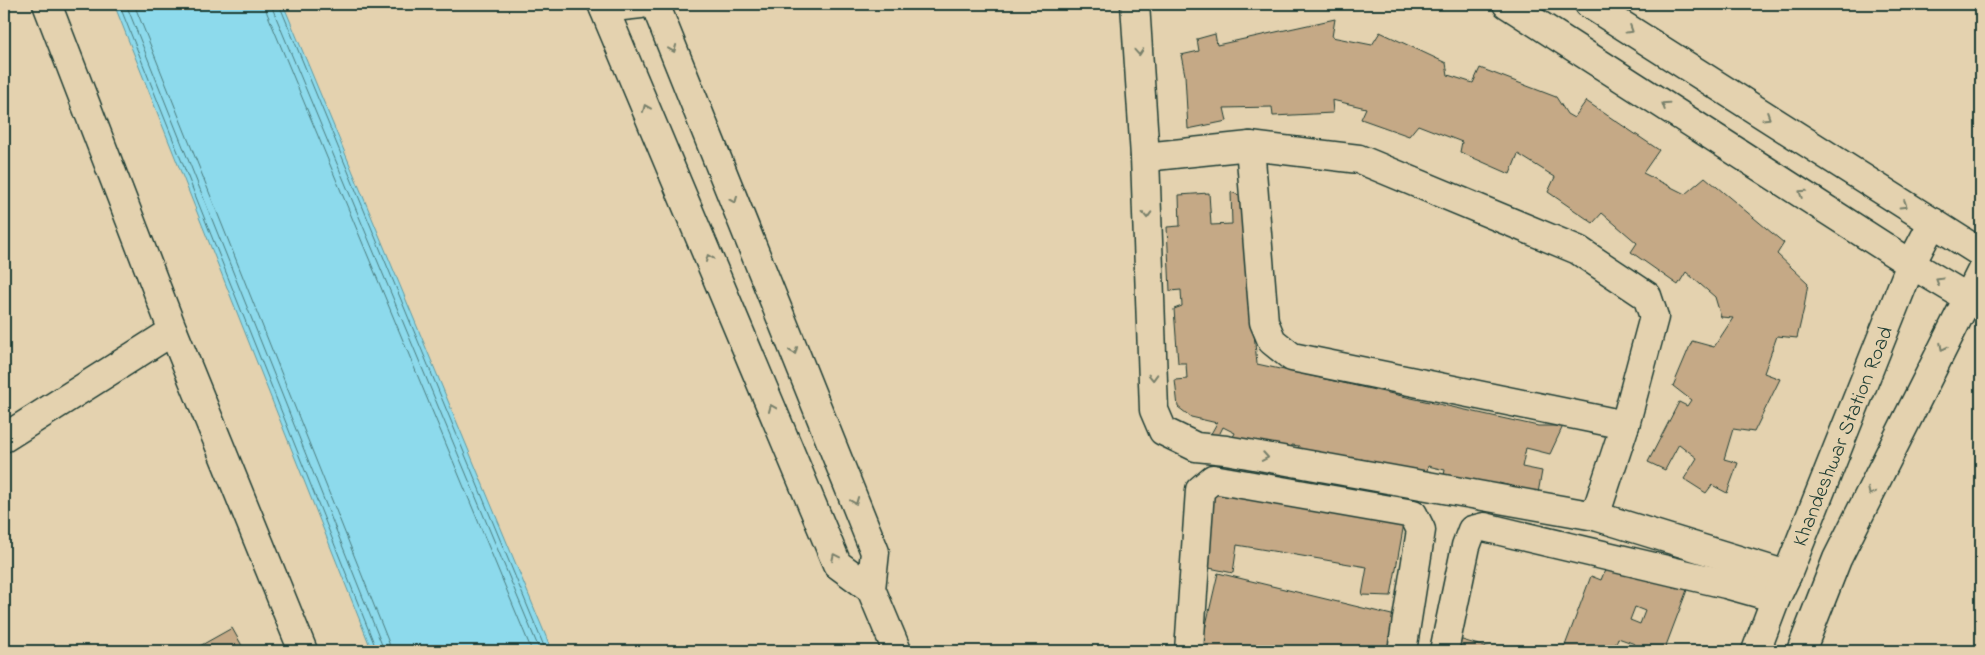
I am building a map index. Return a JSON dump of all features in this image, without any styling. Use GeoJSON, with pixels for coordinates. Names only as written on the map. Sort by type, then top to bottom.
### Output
{"type":"FeatureCollection","features":[{"type":"Feature","properties":{"kind":"street"},"geometry":{"type":"LineString","coordinates":[[47,4],[173,331],[303,651]]}},
{"type":"Feature","properties":{"kind":"street"},"geometry":{"type":"LineString","coordinates":[[641,4],[603,6],[837,564],[871,589]]}},
{"type":"Feature","properties":{"kind":"street"},"geometry":{"type":"LineString","coordinates":[[655,4],[875,552],[871,589],[897,651]]}},
{"type":"Feature","properties":{"kind":"street"},"geometry":{"type":"LineString","coordinates":[[1135,4],[1145,157],[1154,410],[1163,431],[1196,447],[1226,450],[1595,516],[1781,587]]}},
{"type":"Feature","properties":{"kind":"street"},"geometry":{"type":"LineString","coordinates":[[1507,4],[1911,264],[1974,301]]}},
{"type":"Feature","properties":{"kind":"street"},"geometry":{"type":"LineString","coordinates":[[1589,4],[1981,253]]}},
{"type":"Feature","properties":{"kind":"street"},"geometry":{"type":"LineString","coordinates":[[1145,157],[1250,146],[1359,159],[1578,250],[1647,296],[1654,317],[1625,425],[1595,516]]}},
{"type":"Feature","properties":{"kind":"street"},"geometry":{"type":"LineString","coordinates":[[1250,146],[1264,322],[1272,341],[1292,357],[1625,425]]}},
{"type":"Feature","properties":{"kind":"street","name":"Khandeshwar Station Road"},"geometry":{"type":"LineString","coordinates":[[1756,651],[1911,264],[1933,222]]}},
{"type":"Feature","properties":{"kind":"street","name":"Khandeshwar Station Road"},"geometry":{"type":"LineString","coordinates":[[1801,651],[1837,559],[1974,301],[1981,272]]}},
{"type":"Feature","properties":{"kind":"street"},"geometry":{"type":"LineString","coordinates":[[4,438],[173,331]]}},
{"type":"Feature","properties":{"kind":"street"},"geometry":{"type":"LineString","coordinates":[[1189,651],[1200,490],[1213,478],[1414,514],[1421,530],[1402,651]]}},
{"type":"Feature","properties":{"kind":"street"},"geometry":{"type":"LineString","coordinates":[[1444,651],[1466,546],[1472,530],[1484,527],[1726,584],[1781,587]]}},
{"type":"Feature","properties":{"kind":"water"},"geometry":{"type":"Polygon","coordinates":[[[114,4],[283,4],[552,651],[372,651],[114,4]]]}},
{"type":"Feature","properties":{"kind":"building"},"geometry":{"type":"Polygon","coordinates":[[[1335,19],[1332,37],[1372,45],[1380,32],[1446,63],[1448,75],[1473,83],[1480,68],[1556,97],[1567,114],[1574,118],[1586,101],[1659,150],[1643,173],[1685,194],[1705,177],[1784,243],[1777,254],[1808,283],[1804,308],[1797,338],[1777,336],[1764,373],[1780,379],[1754,432],[1733,429],[1724,459],[1738,463],[1727,493],[1712,485],[1706,493],[1684,479],[1697,458],[1679,444],[1665,470],[1648,462],[1679,402],[1687,406],[1691,400],[1673,386],[1692,341],[1714,347],[1733,318],[1721,317],[1715,297],[1686,272],[1678,285],[1631,252],[1637,243],[1602,213],[1593,223],[1548,192],[1555,177],[1518,154],[1510,174],[1460,152],[1462,142],[1418,125],[1409,136],[1361,119],[1366,108],[1332,100],[1333,113],[1273,116],[1272,107],[1224,108],[1227,121],[1188,129],[1185,75],[1181,55],[1199,51],[1197,39],[1215,34],[1217,45],[1335,19]]]}},
{"type":"Feature","properties":{"kind":"building"},"geometry":{"type":"Polygon","coordinates":[[[1231,192],[1241,196],[1257,364],[1538,426],[1563,426],[1550,454],[1526,448],[1522,467],[1542,471],[1538,493],[1499,483],[1497,492],[1443,480],[1445,470],[1428,466],[1425,480],[1372,467],[1373,462],[1361,459],[1359,469],[1297,456],[1299,446],[1292,445],[1290,454],[1231,441],[1235,433],[1223,427],[1217,439],[1208,439],[1217,423],[1191,417],[1178,407],[1175,380],[1187,379],[1186,363],[1178,363],[1174,309],[1182,306],[1181,290],[1170,291],[1167,227],[1180,226],[1179,195],[1209,193],[1211,225],[1232,224],[1231,192]]]}},
{"type":"Feature","properties":{"kind":"building"},"geometry":{"type":"Polygon","coordinates":[[[1208,486],[1405,518],[1391,596],[1362,595],[1367,567],[1237,545],[1233,573],[1200,566],[1208,486]]]}},
{"type":"Feature","properties":{"kind":"building"},"geometry":{"type":"Polygon","coordinates":[[[1609,560],[1687,590],[1664,651],[1632,651],[1635,644],[1618,638],[1613,651],[1563,651],[1591,576],[1601,580],[1609,560]],[[1635,607],[1630,620],[1640,624],[1645,611],[1635,607]]]}},
{"type":"Feature","properties":{"kind":"building"},"geometry":{"type":"Polygon","coordinates":[[[1218,573],[1400,617],[1391,651],[1200,651],[1218,573]]]}},
{"type":"Feature","properties":{"kind":"building"},"geometry":{"type":"Polygon","coordinates":[[[232,628],[245,651],[191,651],[232,628]]]}},
{"type":"Feature","properties":{"kind":"building"},"geometry":{"type":"Polygon","coordinates":[[[1459,639],[1498,651],[1455,651],[1459,639]]]}}]}
